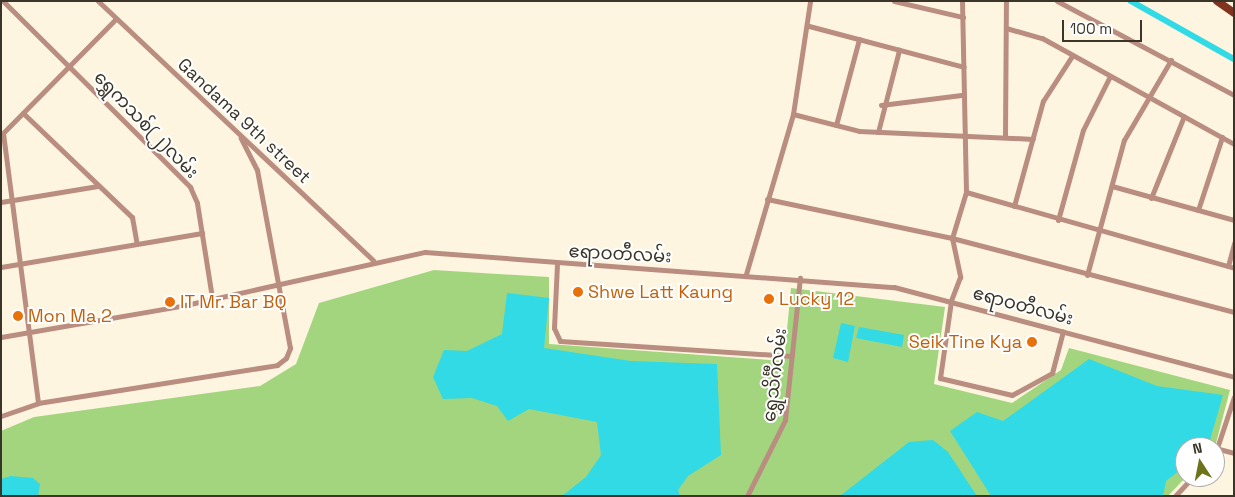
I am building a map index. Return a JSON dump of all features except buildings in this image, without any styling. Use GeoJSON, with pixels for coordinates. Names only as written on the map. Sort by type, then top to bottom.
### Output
{"type":"FeatureCollection","features":[{"type":"Feature","properties":{"kind":"main road"},"geometry":{"type":"LineString","coordinates":[[1217,1],[1234,13]]}},
{"type":"Feature","properties":{"kind":"street","name":"ရွှေကသစ်(၂)လမ်း"},"geometry":{"type":"LineString","coordinates":[[3,1],[180,173],[197,202],[212,298]]}},
{"type":"Feature","properties":{"kind":"street","name":"Gandama 9th street"},"geometry":{"type":"LineString","coordinates":[[98,1],[240,138],[373,260]]}},
{"type":"Feature","properties":{"kind":"street"},"geometry":{"type":"LineString","coordinates":[[746,274],[766,199],[777,177],[793,114],[809,26],[810,1]]}},
{"type":"Feature","properties":{"kind":"street"},"geometry":{"type":"LineString","coordinates":[[894,1],[963,17]]}},
{"type":"Feature","properties":{"kind":"street"},"geometry":{"type":"LineString","coordinates":[[962,1],[964,67],[961,95],[966,192],[952,238],[960,277],[951,301],[939,375],[944,380],[1012,394],[1052,373],[1063,331]]}},
{"type":"Feature","properties":{"kind":"street"},"geometry":{"type":"LineString","coordinates":[[1005,136],[1006,1]]}},
{"type":"Feature","properties":{"kind":"street"},"geometry":{"type":"LineString","coordinates":[[1057,1],[1234,95]]}},
{"type":"Feature","properties":{"kind":"street"},"geometry":{"type":"LineString","coordinates":[[38,403],[2,133],[116,19]]}},
{"type":"Feature","properties":{"kind":"street"},"geometry":{"type":"LineString","coordinates":[[809,26],[964,67]]}},
{"type":"Feature","properties":{"kind":"street"},"geometry":{"type":"LineString","coordinates":[[1006,28],[1042,38],[1234,144]]}},
{"type":"Feature","properties":{"kind":"street"},"geometry":{"type":"LineString","coordinates":[[836,126],[859,39]]}},
{"type":"Feature","properties":{"kind":"street"},"geometry":{"type":"LineString","coordinates":[[878,132],[881,105],[899,50]]}},
{"type":"Feature","properties":{"kind":"street"},"geometry":{"type":"LineString","coordinates":[[1014,206],[1043,101],[1072,56]]}},
{"type":"Feature","properties":{"kind":"street"},"geometry":{"type":"LineString","coordinates":[[1086,275],[1100,232],[1124,140],[1171,60]]}},
{"type":"Feature","properties":{"kind":"street"},"geometry":{"type":"LineString","coordinates":[[1058,220],[1083,130],[1110,76]]}},
{"type":"Feature","properties":{"kind":"street"},"geometry":{"type":"LineString","coordinates":[[881,105],[961,95]]}},
{"type":"Feature","properties":{"kind":"street"},"geometry":{"type":"LineString","coordinates":[[23,113],[132,217],[136,244]]}},
{"type":"Feature","properties":{"kind":"street"},"geometry":{"type":"LineString","coordinates":[[793,114],[836,126],[878,132],[963,139],[1005,136],[1033,139]]}},
{"type":"Feature","properties":{"kind":"street"},"geometry":{"type":"LineString","coordinates":[[1151,198],[1184,116]]}},
{"type":"Feature","properties":{"kind":"street"},"geometry":{"type":"LineString","coordinates":[[1198,210],[1222,137]]}},
{"type":"Feature","properties":{"kind":"street"},"geometry":{"type":"LineString","coordinates":[[1,416],[38,403],[277,365],[290,348],[280,282],[257,170],[240,138]]}},
{"type":"Feature","properties":{"kind":"street"},"geometry":{"type":"LineString","coordinates":[[1,202],[98,186]]}},
{"type":"Feature","properties":{"kind":"street"},"geometry":{"type":"LineString","coordinates":[[1112,186],[1234,220]]}},
{"type":"Feature","properties":{"kind":"street"},"geometry":{"type":"LineString","coordinates":[[966,192],[1100,232],[1231,267],[1234,243]]}},
{"type":"Feature","properties":{"kind":"street"},"geometry":{"type":"LineString","coordinates":[[766,199],[952,238],[1086,275],[1234,312]]}},
{"type":"Feature","properties":{"kind":"street"},"geometry":{"type":"LineString","coordinates":[[1,267],[202,233]]}},
{"type":"Feature","properties":{"kind":"street","name":"ဧရာဝတီလမ်း"},"geometry":{"type":"LineString","coordinates":[[1,337],[212,298],[373,260],[425,252],[557,264],[746,274],[894,287],[1234,378]]}},
{"type":"Feature","properties":{"kind":"street"},"geometry":{"type":"LineString","coordinates":[[557,264],[554,328],[560,341],[792,356]]}},
{"type":"Feature","properties":{"kind":"street","name":"ရွှေသိင်္ဂီလမ်း"},"geometry":{"type":"LineString","coordinates":[[747,496],[781,436],[800,278]]}},
{"type":"Feature","properties":{"kind":"street"},"geometry":{"type":"LineString","coordinates":[[1222,437],[1234,397]]}},
{"type":"Feature","properties":{"kind":"green space"},"geometry":{"type":"Polygon","coordinates":[[[434,270],[549,277],[549,344],[784,361],[791,288],[945,307],[934,384],[1012,403],[1061,370],[1069,348],[1230,390],[1218,437],[1175,437],[1175,487],[1177,487],[1168,496],[1,496],[1,431],[34,417],[260,386],[296,364],[319,303],[434,270]]]}},
{"type":"Feature","properties":{"kind":"water"},"geometry":{"type":"Polygon","coordinates":[[[507,293],[549,298],[544,348],[631,361],[717,364],[721,455],[688,476],[678,490],[680,496],[562,496],[586,477],[601,455],[597,422],[529,409],[508,421],[497,406],[472,398],[443,399],[433,377],[444,350],[467,351],[502,334],[507,293]]]}},
{"type":"Feature","properties":{"kind":"water"},"geometry":{"type":"Polygon","coordinates":[[[841,323],[855,326],[848,362],[833,358],[841,323]]]}},
{"type":"Feature","properties":{"kind":"water"},"geometry":{"type":"Polygon","coordinates":[[[859,327],[904,335],[902,347],[856,338],[859,327]]]}},
{"type":"Feature","properties":{"kind":"water"},"geometry":{"type":"Polygon","coordinates":[[[1089,359],[1157,386],[1223,395],[1211,437],[1175,437],[1175,474],[1166,481],[1163,496],[991,496],[950,431],[977,412],[1003,421],[1089,359]]]}},
{"type":"Feature","properties":{"kind":"water"},"geometry":{"type":"Polygon","coordinates":[[[933,440],[948,452],[977,496],[840,496],[909,442],[933,440]]]}},
{"type":"Feature","properties":{"kind":"water"},"geometry":{"type":"Polygon","coordinates":[[[11,476],[33,478],[40,484],[38,496],[1,496],[1,479],[11,476]]]}},
{"type":"Feature","properties":{"kind":"waterway"},"geometry":{"type":"LineString","coordinates":[[1131,1],[1234,59]]}},
{"type":"Feature","properties":{"kind":"place","name":"Shwe Latt Kaung"},"geometry":{"type":"Point","coordinates":[578,292]}},
{"type":"Feature","properties":{"kind":"place","name":"Lucky 12"},"geometry":{"type":"Point","coordinates":[769,299]}},
{"type":"Feature","properties":{"kind":"place","name":"IT Mr. Bar BQ"},"geometry":{"type":"Point","coordinates":[170,302]}},
{"type":"Feature","properties":{"kind":"place","name":"Mon Ma 2"},"geometry":{"type":"Point","coordinates":[18,316]}},
{"type":"Feature","properties":{"kind":"place","name":"Seik Tine Kya"},"geometry":{"type":"Point","coordinates":[1032,342]}}]}
